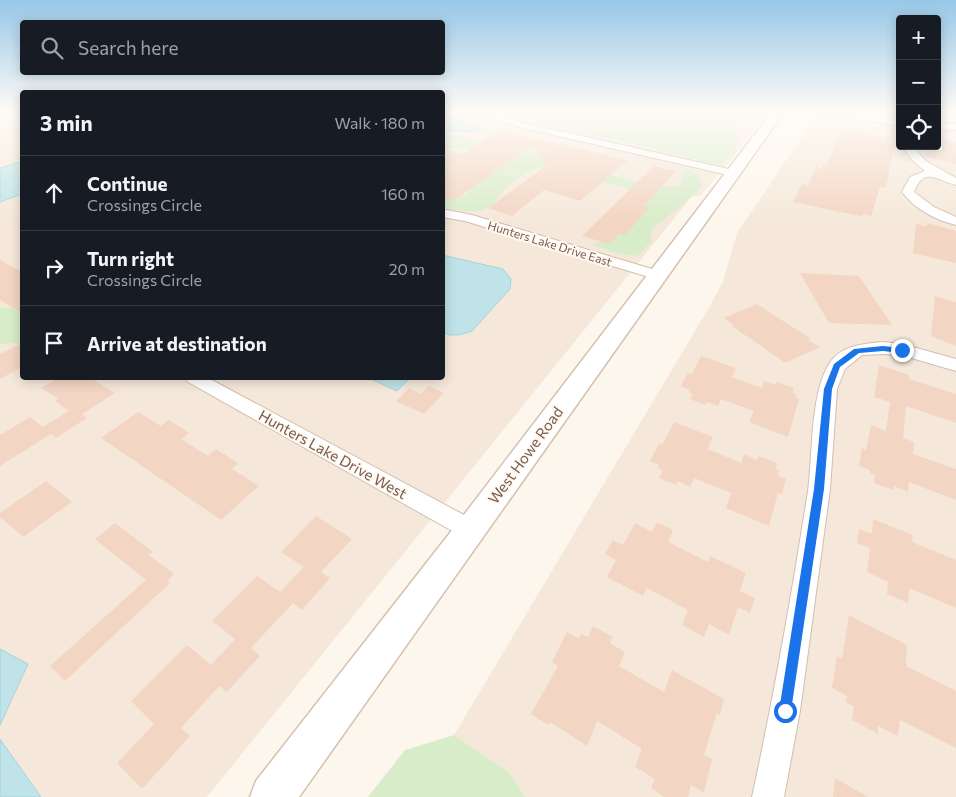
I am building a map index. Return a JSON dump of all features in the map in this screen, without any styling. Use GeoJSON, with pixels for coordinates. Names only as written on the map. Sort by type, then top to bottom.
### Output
{"type":"FeatureCollection","features":[{"type":"Feature","properties":{"kind":"main road","name":"West Howe Road"},"geometry":{"type":"LineString","coordinates":[[272,797],[751,149]]}},
{"type":"Feature","properties":{"kind":"street"},"geometry":{"type":"LineString","coordinates":[[628,149],[733,173]]}},
{"type":"Feature","properties":{"kind":"street"},"geometry":{"type":"LineString","coordinates":[[910,150],[920,164],[956,182]]}},
{"type":"Feature","properties":{"kind":"street"},"geometry":{"type":"LineString","coordinates":[[933,172],[918,175],[912,180],[908,192],[922,205],[956,220]]}},
{"type":"Feature","properties":{"kind":"street","name":"Hunters Lake Drive East"},"geometry":{"type":"LineString","coordinates":[[445,214],[467,218],[657,276]]}},
{"type":"Feature","properties":{"kind":"street"},"geometry":{"type":"LineString","coordinates":[[768,797],[785,711],[819,489],[828,389],[837,366],[857,350],[883,348],[902,350],[956,365]]}},
{"type":"Feature","properties":{"kind":"street","name":"Hunters Lake Drive West"},"geometry":{"type":"LineString","coordinates":[[198,380],[471,530]]}},
{"type":"Feature","properties":{"kind":"shaded area"},"geometry":{"type":"Polygon","coordinates":[[[0,149],[20,149],[20,380],[445,380],[445,149],[481,149],[549,164],[689,200],[207,797],[0,797],[0,149]]]}},
{"type":"Feature","properties":{"kind":"shaded area"},"geometry":{"type":"Polygon","coordinates":[[[502,149],[739,149],[699,197],[502,149]]]}},
{"type":"Feature","properties":{"kind":"shaded area"},"geometry":{"type":"Polygon","coordinates":[[[794,149],[956,149],[956,797],[526,797],[507,771],[454,735],[723,282],[737,233],[794,149]]]}},
{"type":"Feature","properties":{"kind":"green space"},"geometry":{"type":"Polygon","coordinates":[[[461,149],[510,149],[658,187],[679,186],[685,168],[699,176],[702,184],[691,198],[656,226],[650,233],[652,241],[638,256],[620,254],[593,245],[609,237],[651,197],[622,187],[546,167],[528,172],[517,179],[487,208],[468,211],[445,208],[445,194],[465,196],[477,180],[487,151],[461,149]]]}},
{"type":"Feature","properties":{"kind":"green space"},"geometry":{"type":"Polygon","coordinates":[[[657,149],[735,149],[722,164],[713,164],[657,149]]]}},
{"type":"Feature","properties":{"kind":"green space"},"geometry":{"type":"Polygon","coordinates":[[[13,307],[18,310],[20,309],[20,343],[0,344],[0,308],[13,307]]]}},
{"type":"Feature","properties":{"kind":"green space"},"geometry":{"type":"Polygon","coordinates":[[[454,735],[507,771],[526,797],[368,797],[405,750],[454,735]]]}},
{"type":"Feature","properties":{"kind":"water"},"geometry":{"type":"Polygon","coordinates":[[[20,162],[20,195],[0,202],[0,168],[20,162]]]}},
{"type":"Feature","properties":{"kind":"water"},"geometry":{"type":"Polygon","coordinates":[[[445,256],[503,269],[511,279],[510,289],[472,331],[459,335],[445,333],[445,256]]]}},
{"type":"Feature","properties":{"kind":"water"},"geometry":{"type":"Polygon","coordinates":[[[373,380],[408,380],[397,391],[373,380]]]}},
{"type":"Feature","properties":{"kind":"water"},"geometry":{"type":"Polygon","coordinates":[[[0,649],[28,664],[0,725],[0,649]]]}},
{"type":"Feature","properties":{"kind":"water"},"geometry":{"type":"Polygon","coordinates":[[[0,739],[41,797],[0,797],[0,739]]]}},
{"type":"Feature","properties":{"kind":"building"},"geometry":{"type":"Polygon","coordinates":[[[471,149],[528,149],[454,200],[445,198],[445,150],[463,154],[471,149]]]}},
{"type":"Feature","properties":{"kind":"building"},"geometry":{"type":"Polygon","coordinates":[[[535,149],[580,149],[627,161],[580,201],[544,190],[512,216],[488,208],[547,165],[535,149]]]}},
{"type":"Feature","properties":{"kind":"building"},"geometry":{"type":"Polygon","coordinates":[[[833,149],[893,149],[886,188],[880,187],[871,216],[865,214],[860,216],[793,202],[802,184],[808,185],[816,167],[822,169],[823,165],[826,166],[833,149]]]}},
{"type":"Feature","properties":{"kind":"building"},"geometry":{"type":"Polygon","coordinates":[[[944,149],[956,149],[956,164],[923,156],[930,150],[937,153],[942,152],[944,149]]]}},
{"type":"Feature","properties":{"kind":"building"},"geometry":{"type":"Polygon","coordinates":[[[654,166],[676,171],[644,206],[650,207],[625,235],[620,233],[609,244],[582,236],[654,166]]]}},
{"type":"Feature","properties":{"kind":"building"},"geometry":{"type":"Polygon","coordinates":[[[927,223],[956,231],[956,263],[913,253],[916,224],[927,226],[927,223]]]}},
{"type":"Feature","properties":{"kind":"building"},"geometry":{"type":"Polygon","coordinates":[[[0,260],[20,271],[20,312],[0,300],[0,260]]]}},
{"type":"Feature","properties":{"kind":"building"},"geometry":{"type":"Polygon","coordinates":[[[800,273],[859,276],[892,325],[829,323],[800,273]]]}},
{"type":"Feature","properties":{"kind":"building"},"geometry":{"type":"Polygon","coordinates":[[[935,296],[956,302],[956,346],[931,336],[935,296]]]}},
{"type":"Feature","properties":{"kind":"building"},"geometry":{"type":"Polygon","coordinates":[[[757,304],[811,339],[808,340],[820,347],[785,363],[732,326],[734,325],[724,318],[757,304]]]}},
{"type":"Feature","properties":{"kind":"building"},"geometry":{"type":"Polygon","coordinates":[[[20,344],[20,368],[0,379],[0,354],[20,344]]]}},
{"type":"Feature","properties":{"kind":"building"},"geometry":{"type":"Polygon","coordinates":[[[701,356],[736,368],[732,377],[762,388],[764,381],[776,385],[777,382],[794,388],[792,393],[796,394],[795,398],[799,399],[788,437],[749,422],[754,411],[721,399],[718,406],[707,402],[705,405],[690,399],[693,394],[688,392],[690,390],[681,386],[688,373],[692,374],[701,356]]]}},
{"type":"Feature","properties":{"kind":"building"},"geometry":{"type":"Polygon","coordinates":[[[879,365],[909,375],[909,379],[956,394],[956,423],[906,406],[903,438],[914,442],[913,454],[956,469],[956,500],[909,482],[908,492],[894,486],[893,490],[874,483],[875,475],[870,473],[870,470],[859,466],[862,448],[866,450],[871,425],[886,431],[890,402],[874,397],[879,365]]]}},
{"type":"Feature","properties":{"kind":"building"},"geometry":{"type":"Polygon","coordinates":[[[55,380],[93,380],[115,393],[82,414],[87,418],[56,438],[51,434],[0,466],[0,435],[30,417],[43,427],[69,411],[55,401],[58,399],[41,388],[55,380]]]}},
{"type":"Feature","properties":{"kind":"building"},"geometry":{"type":"Polygon","coordinates":[[[429,386],[444,393],[424,414],[396,401],[409,388],[421,394],[429,386]]]}},
{"type":"Feature","properties":{"kind":"building"},"geometry":{"type":"Polygon","coordinates":[[[138,412],[161,426],[169,420],[189,433],[181,439],[208,456],[216,449],[238,463],[232,469],[259,486],[221,520],[101,438],[138,412]]]}},
{"type":"Feature","properties":{"kind":"building"},"geometry":{"type":"Polygon","coordinates":[[[674,422],[713,437],[708,449],[741,463],[744,454],[757,460],[759,456],[777,463],[776,470],[779,471],[778,476],[786,479],[782,494],[778,493],[769,526],[726,508],[731,493],[694,478],[690,487],[678,481],[676,485],[659,478],[663,470],[658,468],[659,465],[650,461],[659,444],[662,445],[674,422]]]}},
{"type":"Feature","properties":{"kind":"building"},"geometry":{"type":"Polygon","coordinates":[[[46,481],[72,502],[23,537],[0,517],[0,513],[46,481]]]}},
{"type":"Feature","properties":{"kind":"building"},"geometry":{"type":"Polygon","coordinates":[[[316,516],[352,539],[321,572],[330,578],[302,610],[293,603],[251,648],[260,656],[227,692],[219,686],[181,728],[190,736],[142,789],[117,763],[154,724],[131,701],[187,645],[211,665],[235,639],[212,621],[257,576],[280,592],[304,567],[281,552],[316,516]]]}},
{"type":"Feature","properties":{"kind":"building"},"geometry":{"type":"Polygon","coordinates":[[[873,519],[913,535],[912,542],[956,560],[956,608],[909,588],[908,603],[887,594],[888,582],[867,572],[870,548],[857,543],[859,529],[872,534],[873,519]]]}},
{"type":"Feature","properties":{"kind":"building"},"geometry":{"type":"Polygon","coordinates":[[[657,522],[673,530],[668,542],[708,562],[710,556],[746,573],[740,591],[755,598],[750,613],[738,607],[729,635],[709,624],[704,637],[682,625],[688,610],[647,588],[643,596],[607,577],[616,560],[605,554],[613,540],[623,545],[635,523],[652,532],[657,522]]]}},
{"type":"Feature","properties":{"kind":"building"},"geometry":{"type":"Polygon","coordinates":[[[115,523],[153,552],[149,555],[174,574],[167,581],[170,583],[65,681],[50,666],[146,580],[95,539],[115,523]]]}},
{"type":"Feature","properties":{"kind":"building"},"geometry":{"type":"Polygon","coordinates":[[[849,615],[907,645],[906,666],[956,691],[956,748],[900,720],[898,736],[878,726],[878,734],[852,720],[854,706],[846,702],[847,696],[832,688],[837,656],[842,659],[849,615]]]}},
{"type":"Feature","properties":{"kind":"building"},"geometry":{"type":"Polygon","coordinates":[[[593,626],[613,637],[610,643],[625,652],[619,666],[664,692],[672,670],[724,699],[720,715],[717,713],[704,755],[712,759],[704,793],[691,785],[688,797],[664,797],[651,788],[655,779],[635,767],[642,749],[597,721],[587,746],[550,722],[548,725],[531,714],[558,666],[552,662],[567,632],[579,639],[581,634],[588,637],[593,626]]]}},
{"type":"Feature","properties":{"kind":"building"},"geometry":{"type":"Polygon","coordinates":[[[835,778],[868,797],[833,797],[835,778]]]}},
{"type":"Feature","properties":{"kind":"route"},"geometry":{"type":"LineString","coordinates":[[785,711],[819,489],[828,389],[837,366],[857,350],[883,348],[902,350]]}}]}
